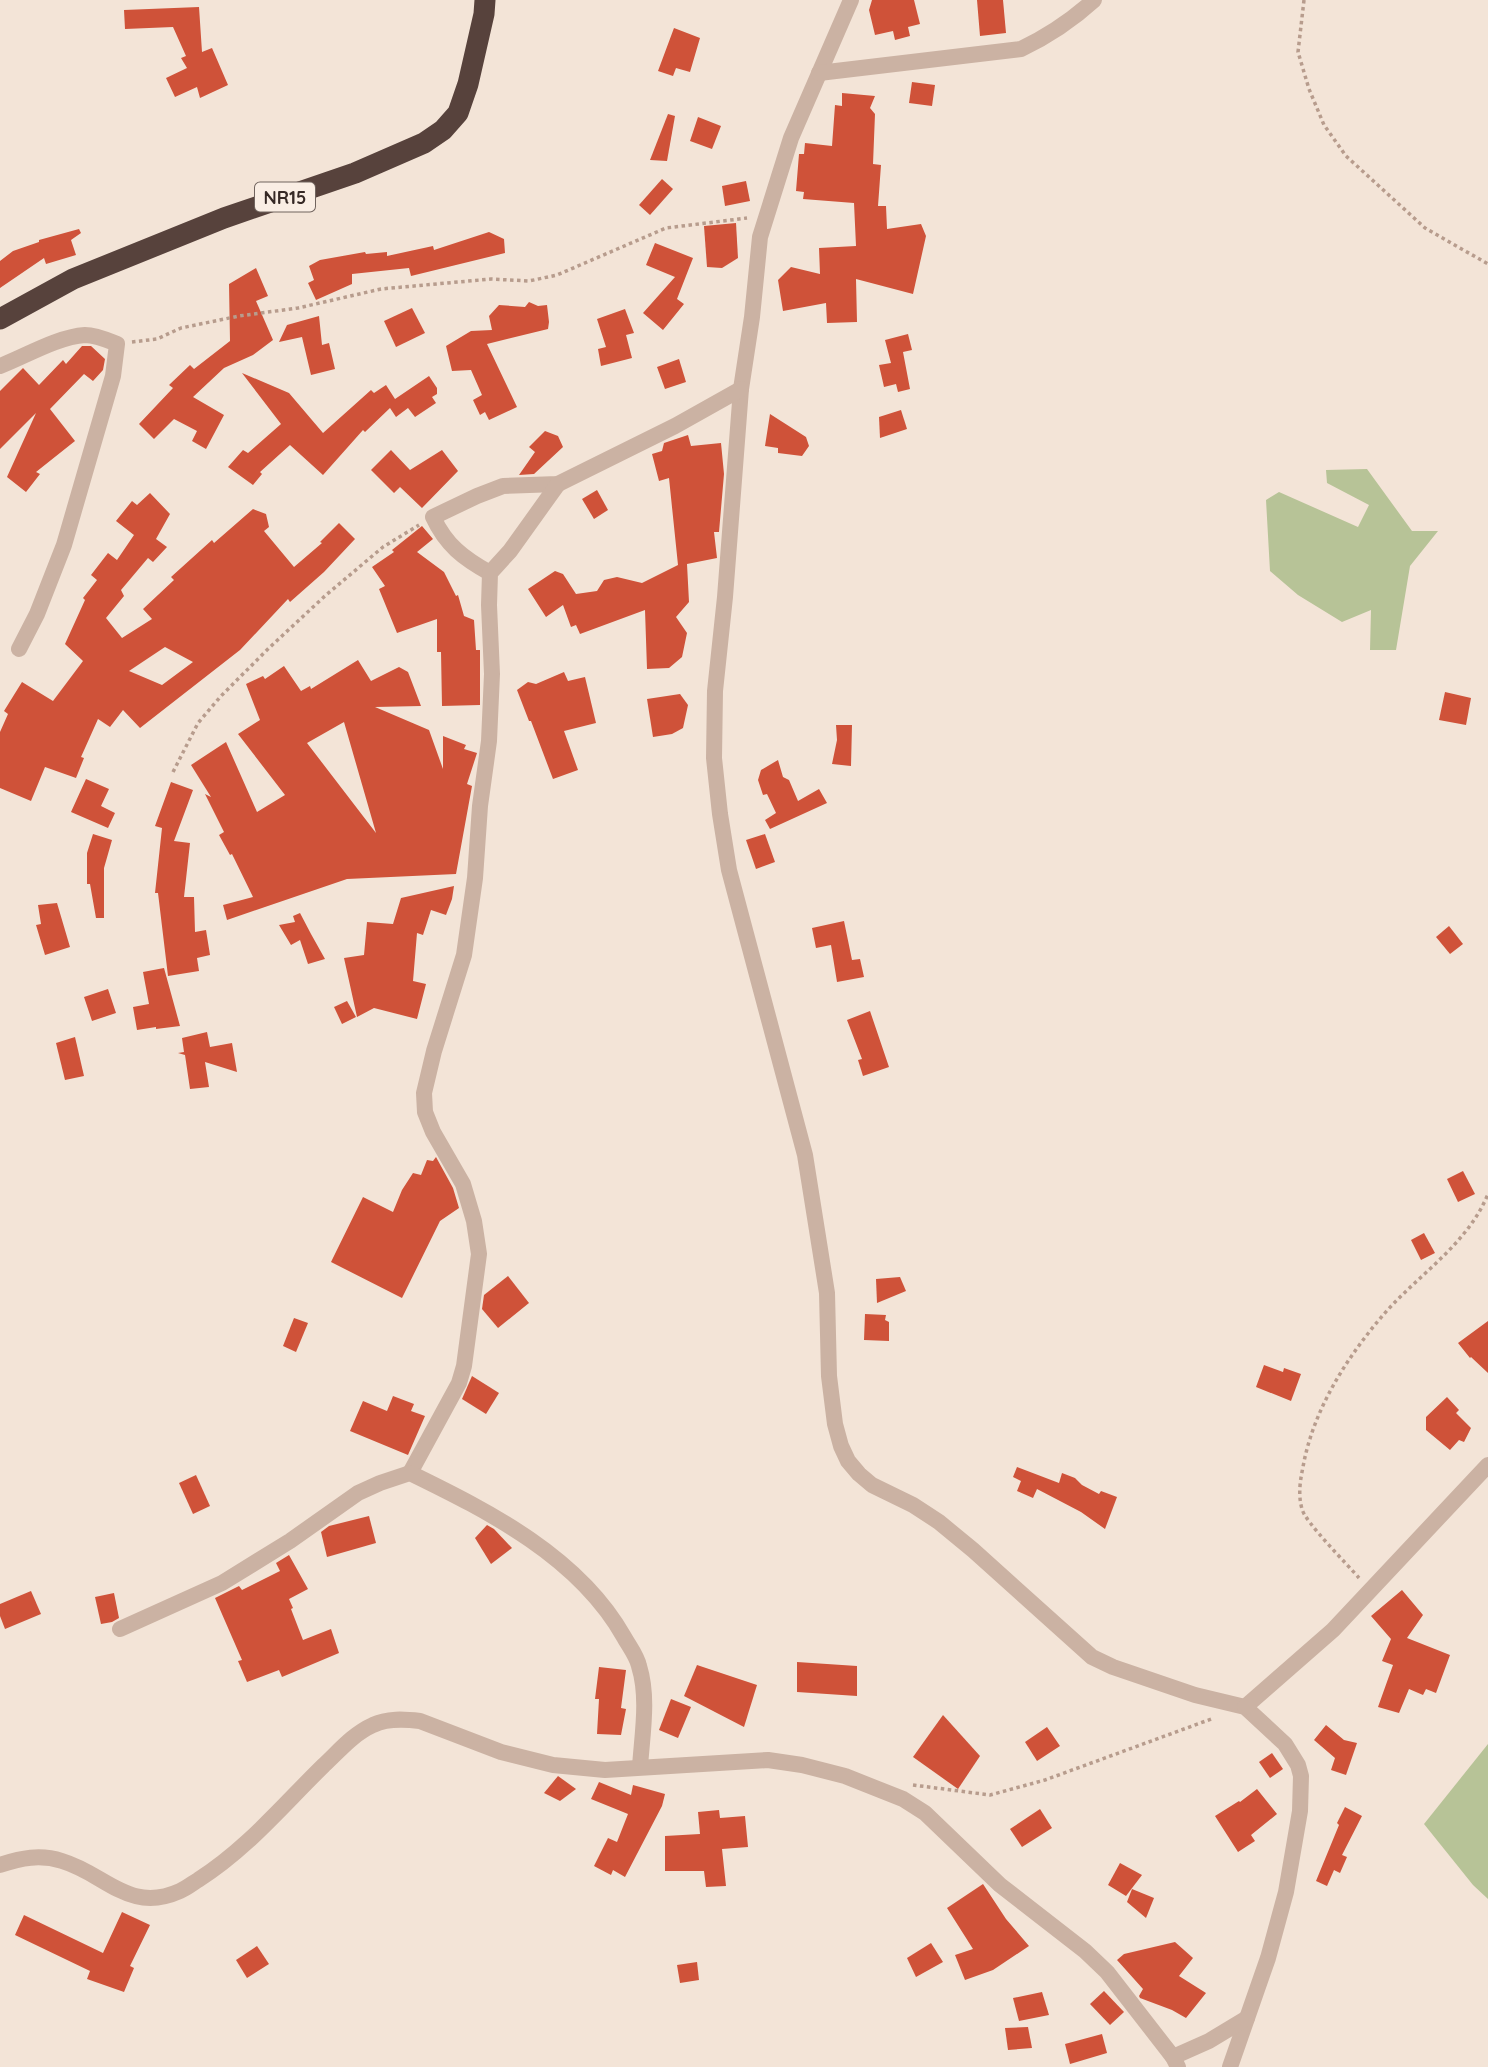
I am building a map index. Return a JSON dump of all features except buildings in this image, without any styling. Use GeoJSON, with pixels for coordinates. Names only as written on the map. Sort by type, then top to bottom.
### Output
{"type":"FeatureCollection","features":[{"type":"Feature","properties":{"kind":"highway","name":"NR15"},"geometry":{"type":"LineString","coordinates":[[0,319],[73,279],[224,218],[355,173],[424,143],[443,131],[458,113],[468,84],[485,0]]}},
{"type":"Feature","properties":{"kind":"street"},"geometry":{"type":"LineString","coordinates":[[851,0],[791,138],[760,237],[741,389],[715,691],[714,758],[729,870],[805,1155],[827,1293],[829,1376],[835,1424],[848,1461],[872,1485],[913,1505],[956,1536],[1024,1593],[1092,1657],[1113,1667],[1195,1695],[1245,1707],[1292,1753],[1301,1776],[1300,1811],[1286,1892],[1268,1958],[1230,2067]]}},
{"type":"Feature","properties":{"kind":"street"},"geometry":{"type":"LineString","coordinates":[[819,73],[1021,49],[1045,38],[1094,0]]}},
{"type":"Feature","properties":{"kind":"street"},"geometry":{"type":"LineString","coordinates":[[0,366],[64,339],[86,335],[117,344],[113,376],[64,545],[37,614],[19,649]]}},
{"type":"Feature","properties":{"kind":"street"},"geometry":{"type":"LineString","coordinates":[[489,573],[465,559],[450,545],[433,517],[503,486],[558,484],[741,389]]}},
{"type":"Feature","properties":{"kind":"street"},"geometry":{"type":"LineString","coordinates":[[120,1629],[222,1583],[290,1541],[358,1493],[410,1473],[459,1382],[464,1366],[479,1254],[474,1221],[463,1184],[433,1132],[425,1112],[424,1093],[464,955],[475,878],[491,701],[489,573],[517,543],[558,484]]}},
{"type":"Feature","properties":{"kind":"street"},"geometry":{"type":"LineString","coordinates":[[1245,1707],[1333,1630],[1488,1465]]}},
{"type":"Feature","properties":{"kind":"street"},"geometry":{"type":"LineString","coordinates":[[410,1473],[518,1531],[569,1569],[615,1621],[639,1665],[644,1700],[640,1767]]}},
{"type":"Feature","properties":{"kind":"street"},"geometry":{"type":"LineString","coordinates":[[0,1865],[26,1857],[43,1857],[61,1860],[85,1870],[114,1889],[136,1897],[158,1897],[180,1891],[218,1867],[250,1841],[349,1740],[361,1731],[386,1721],[420,1721],[500,1752],[553,1765],[605,1770],[768,1760],[845,1776],[903,1799],[925,1813],[1000,1885],[1085,1951],[1107,1972],[1175,2062],[1247,2018]]}},
{"type":"Feature","properties":{"kind":"path"},"geometry":{"type":"LineString","coordinates":[[1304,0],[1298,52],[1324,125],[1346,156],[1425,228],[1488,264]]}},
{"type":"Feature","properties":{"kind":"path"},"geometry":{"type":"LineString","coordinates":[[117,344],[157,339],[181,328],[298,308],[381,289],[491,279],[529,281],[557,275],[666,228],[766,216]]}},
{"type":"Feature","properties":{"kind":"path"},"geometry":{"type":"LineString","coordinates":[[173,772],[198,723],[269,648],[383,547],[433,517]]}},
{"type":"Feature","properties":{"kind":"path"},"geometry":{"type":"LineString","coordinates":[[1370,1590],[1302,1511],[1299,1487],[1306,1448],[1318,1413],[1346,1364],[1385,1314],[1462,1237],[1488,1194]]}},
{"type":"Feature","properties":{"kind":"path"},"geometry":{"type":"LineString","coordinates":[[911,1784],[990,1795],[1045,1780],[1245,1707]]}},
{"type":"Feature","properties":{"kind":"green space"},"geometry":{"type":"Polygon","coordinates":[[[1367,469],[1412,531],[1438,531],[1410,566],[1396,650],[1370,650],[1371,610],[1342,622],[1298,595],[1270,571],[1266,500],[1279,492],[1358,527],[1369,505],[1327,483],[1326,470],[1367,469]]]}},
{"type":"Feature","properties":{"kind":"green space"},"geometry":{"type":"Polygon","coordinates":[[[1488,1744],[1488,1899],[1473,1885],[1424,1824],[1488,1744]]]}}]}
